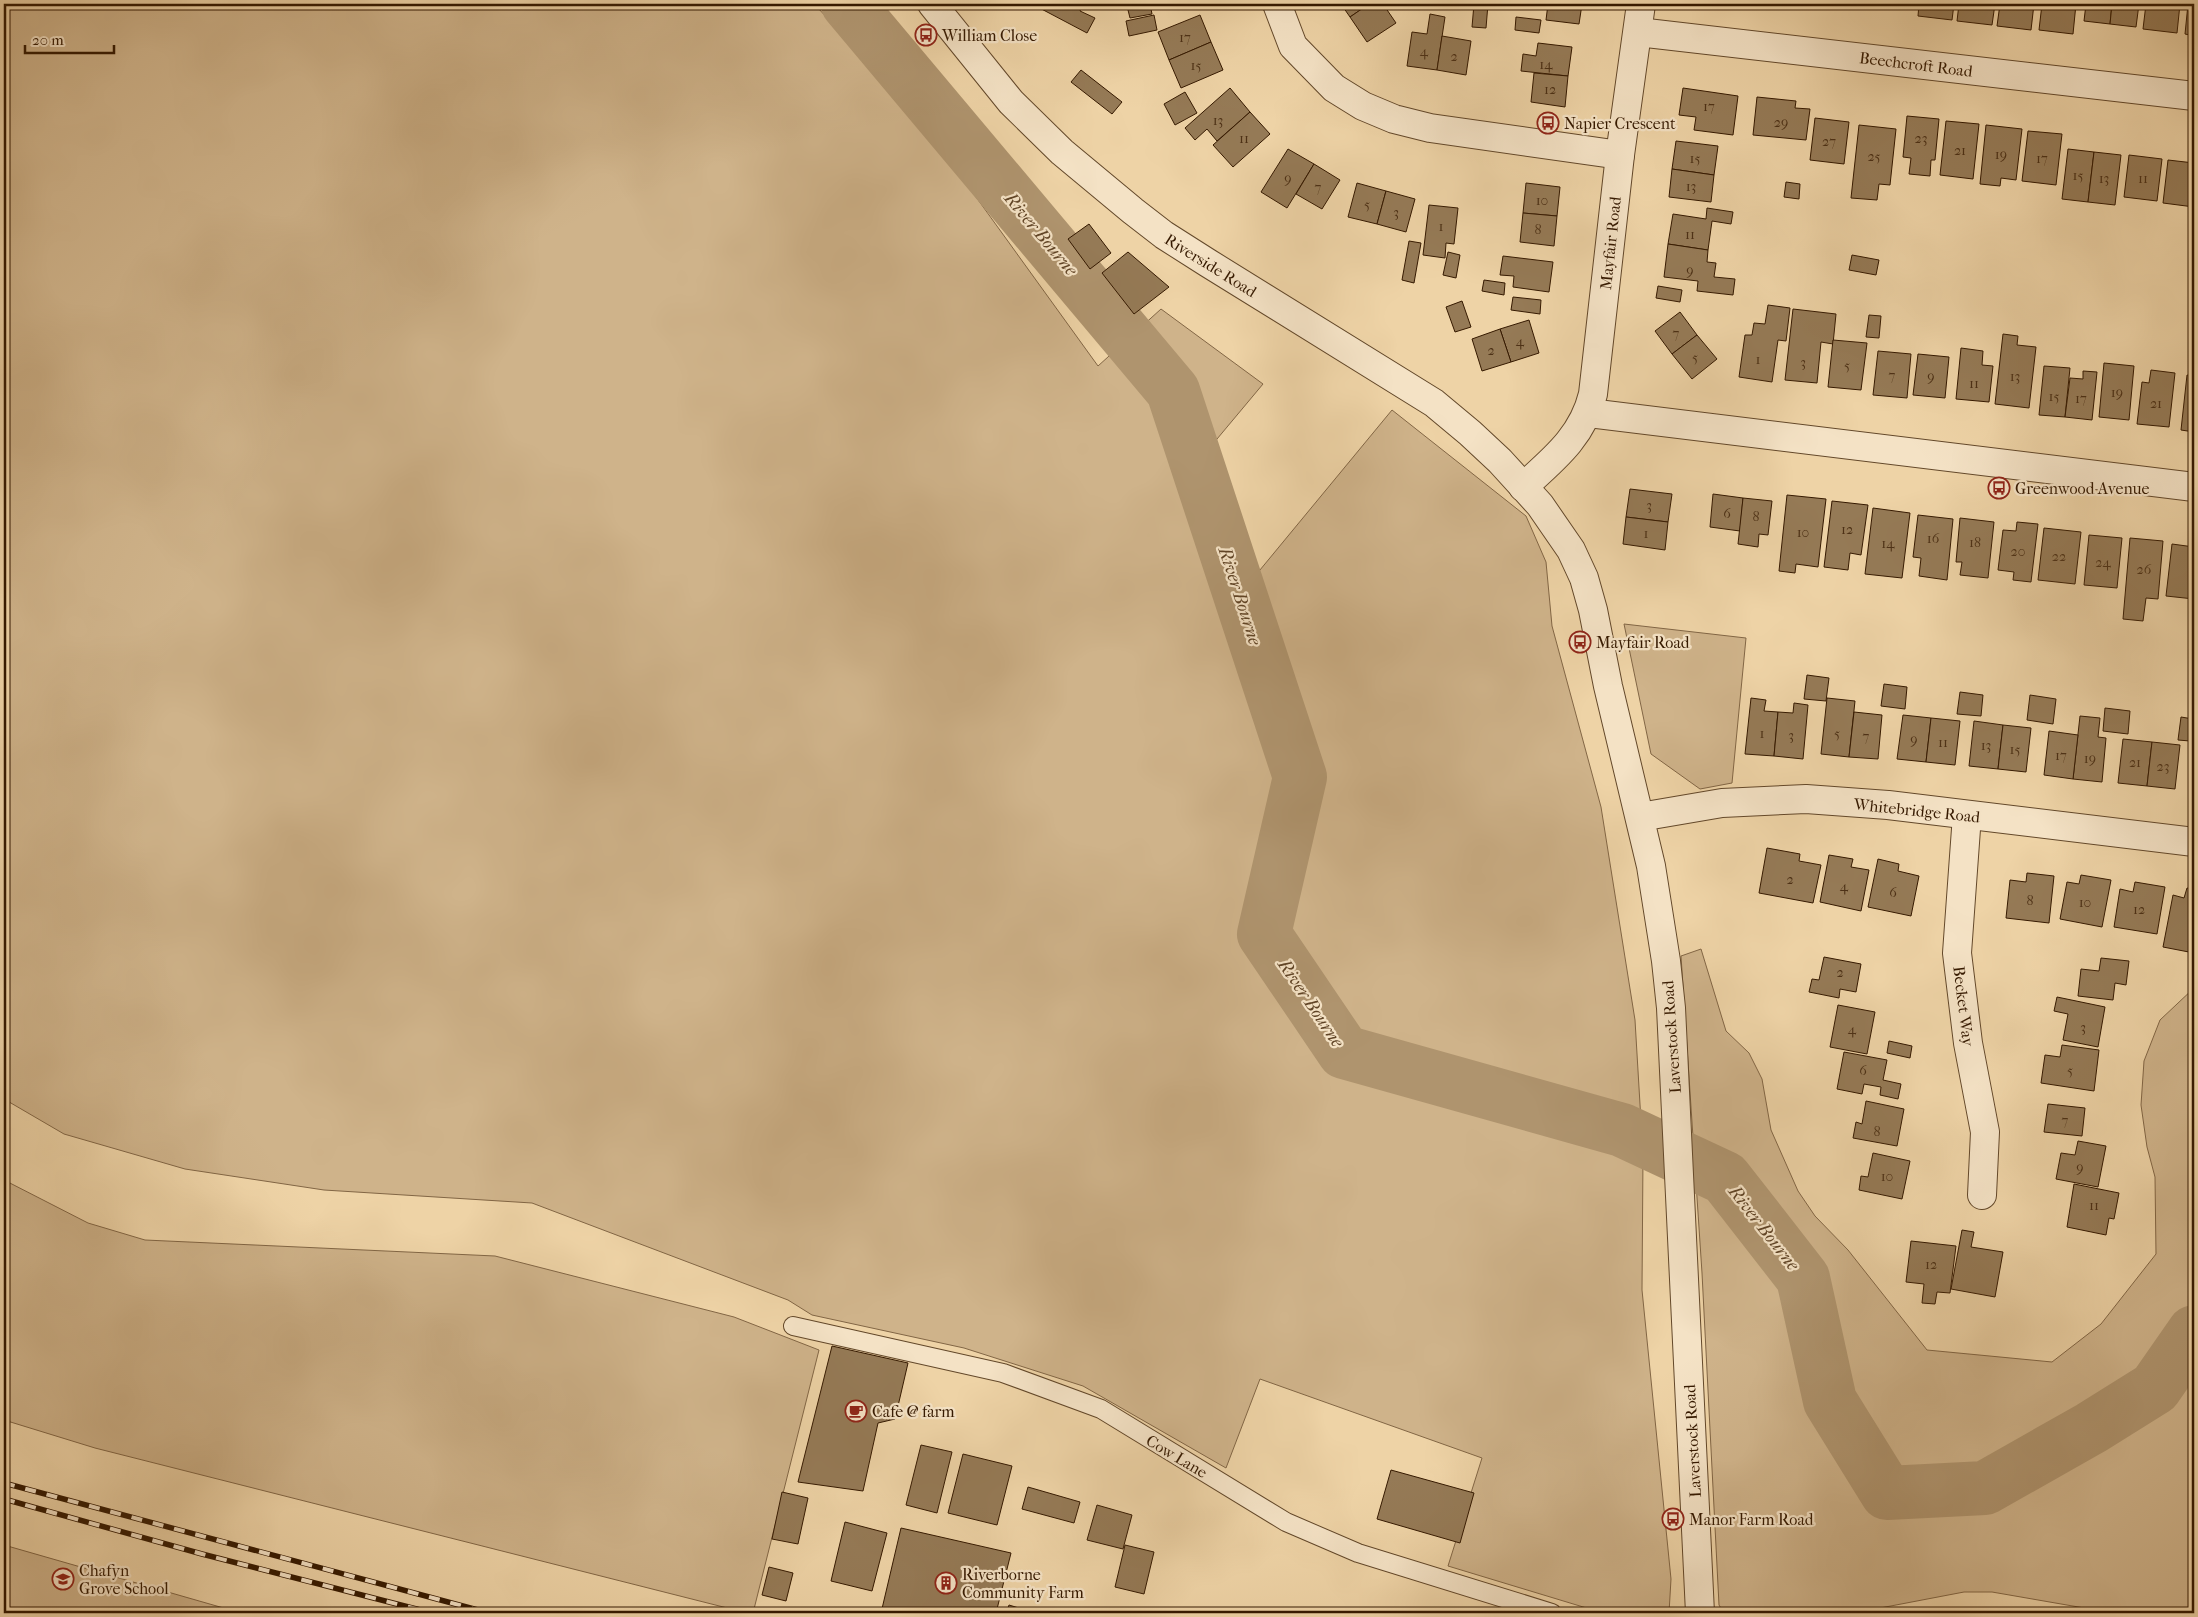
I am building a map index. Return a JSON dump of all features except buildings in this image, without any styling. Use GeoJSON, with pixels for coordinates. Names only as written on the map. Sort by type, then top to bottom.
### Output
{"type":"FeatureCollection","features":[{"type":"Feature","properties":{"kind":"street","name":"Riverside Road"},"geometry":{"type":"LineString","coordinates":[[932,4],[1010,102],[1062,152],[1101,185],[1164,235],[1434,403],[1470,433],[1524,487]]}},
{"type":"Feature","properties":{"kind":"street"},"geometry":{"type":"LineString","coordinates":[[1277,4],[1293,46],[1334,88],[1363,106],[1394,119],[1430,128],[1620,155]]}},
{"type":"Feature","properties":{"kind":"street","name":"Mayfair Road"},"geometry":{"type":"LineString","coordinates":[[1524,487],[1571,440],[1589,413],[1593,394],[1620,155],[1641,4]]}},
{"type":"Feature","properties":{"kind":"street","name":"Beechcroft Road"},"geometry":{"type":"LineString","coordinates":[[1638,32],[2194,96]]}},
{"type":"Feature","properties":{"kind":"street"},"geometry":{"type":"LineString","coordinates":[[1589,413],[2194,487]]}},
{"type":"Feature","properties":{"kind":"street","name":"Laverstock Road"},"geometry":{"type":"LineString","coordinates":[[1524,487],[1555,526],[1571,550],[1584,578],[1593,610],[1608,686],[1651,866],[1666,961],[1671,1008],[1680,1179],[1700,1613]]}},
{"type":"Feature","properties":{"kind":"street","name":"Whitebridge Road"},"geometry":{"type":"LineString","coordinates":[[1640,817],[1722,803],[1806,799],[1888,805],[2194,842]]}},
{"type":"Feature","properties":{"kind":"street","name":"Becket Way"},"geometry":{"type":"LineString","coordinates":[[1967,815],[1957,953],[1968,1042],[1985,1132],[1982,1195]]}},
{"type":"Feature","properties":{"kind":"lane","name":"Cow Lane"},"geometry":{"type":"LineString","coordinates":[[793,1326],[1003,1373],[1083,1403],[1101,1410],[1286,1522],[1358,1553],[1552,1613]]}},
{"type":"Feature","properties":{"kind":"shaded area"},"geometry":{"type":"Polygon","coordinates":[[[4,4],[814,4],[906,100],[1098,366],[1161,309],[1263,384],[1212,445],[1255,576],[1392,410],[1526,516],[1546,562],[1552,626],[1601,807],[1635,1020],[1643,1155],[1642,1290],[1671,1579],[1669,1613],[1603,1613],[1448,1566],[1482,1458],[1260,1379],[1226,1468],[1083,1386],[964,1348],[812,1315],[788,1300],[532,1203],[324,1190],[185,1169],[64,1134],[4,1099],[4,4]]]}},
{"type":"Feature","properties":{"kind":"shaded area"},"geometry":{"type":"Polygon","coordinates":[[[1624,624],[1746,638],[1732,783],[1700,789],[1651,754],[1624,624]]]}},
{"type":"Feature","properties":{"kind":"shaded area"},"geometry":{"type":"Polygon","coordinates":[[[1701,949],[1726,1031],[1749,1053],[1762,1079],[1771,1130],[1798,1191],[1815,1216],[1848,1250],[1927,1350],[2052,1362],[2101,1324],[2156,1254],[2155,1177],[2147,1147],[2141,1105],[2144,1061],[2160,1020],[2194,988],[2194,1613],[2113,1613],[1992,1592],[1964,1592],[1854,1613],[1724,1613],[1719,1605],[1702,1273],[1681,956],[1701,949]]]}},
{"type":"Feature","properties":{"kind":"shaded area"},"geometry":{"type":"Polygon","coordinates":[[[4,1180],[88,1223],[145,1240],[495,1256],[734,1317],[819,1350],[753,1613],[95,1448],[4,1420],[4,1180]]]}},
{"type":"Feature","properties":{"kind":"shaded area","name":"Chafyn Grove School"},"geometry":{"type":"Polygon","coordinates":[[[4,1545],[241,1613],[4,1613],[4,1545]]]}},
{"type":"Feature","properties":{"kind":"waterway","name":"River Bourne"},"geometry":{"type":"LineString","coordinates":[[848,4],[1173,391],[1300,777],[1264,934],[1344,1052],[1622,1130],[1725,1178],[1803,1278],[1830,1401],[1887,1493],[1985,1488],[2091,1428],[2155,1388],[2194,1332]]}},
{"type":"Feature","properties":{"kind":"railway"},"geometry":{"type":"LineString","coordinates":[[4,1483],[489,1613]]}},
{"type":"Feature","properties":{"kind":"railway"},"geometry":{"type":"LineString","coordinates":[[4,1499],[202,1554],[432,1613]]}},
{"type":"Feature","properties":{"kind":"place","name":"William Close"},"geometry":{"type":"Point","coordinates":[926,35]}},
{"type":"Feature","properties":{"kind":"place","name":"Napier Crescent"},"geometry":{"type":"Point","coordinates":[1548,123]}},
{"type":"Feature","properties":{"kind":"place","name":"Greenwood Avenue"},"geometry":{"type":"Point","coordinates":[1999,488]}},
{"type":"Feature","properties":{"kind":"place","name":"Mayfair Road"},"geometry":{"type":"Point","coordinates":[1580,642]}},
{"type":"Feature","properties":{"kind":"place","name":"Cafe @ farm"},"geometry":{"type":"Point","coordinates":[856,1411]}},
{"type":"Feature","properties":{"kind":"place","name":"Manor Farm Road"},"geometry":{"type":"Point","coordinates":[1673,1519]}},
{"type":"Feature","properties":{"kind":"place","name":"Chafyn Grove School"},"geometry":{"type":"Point","coordinates":[63,1579]}},
{"type":"Feature","properties":{"kind":"place","name":"Riverborne Community Farm"},"geometry":{"type":"Point","coordinates":[946,1583]}}]}
